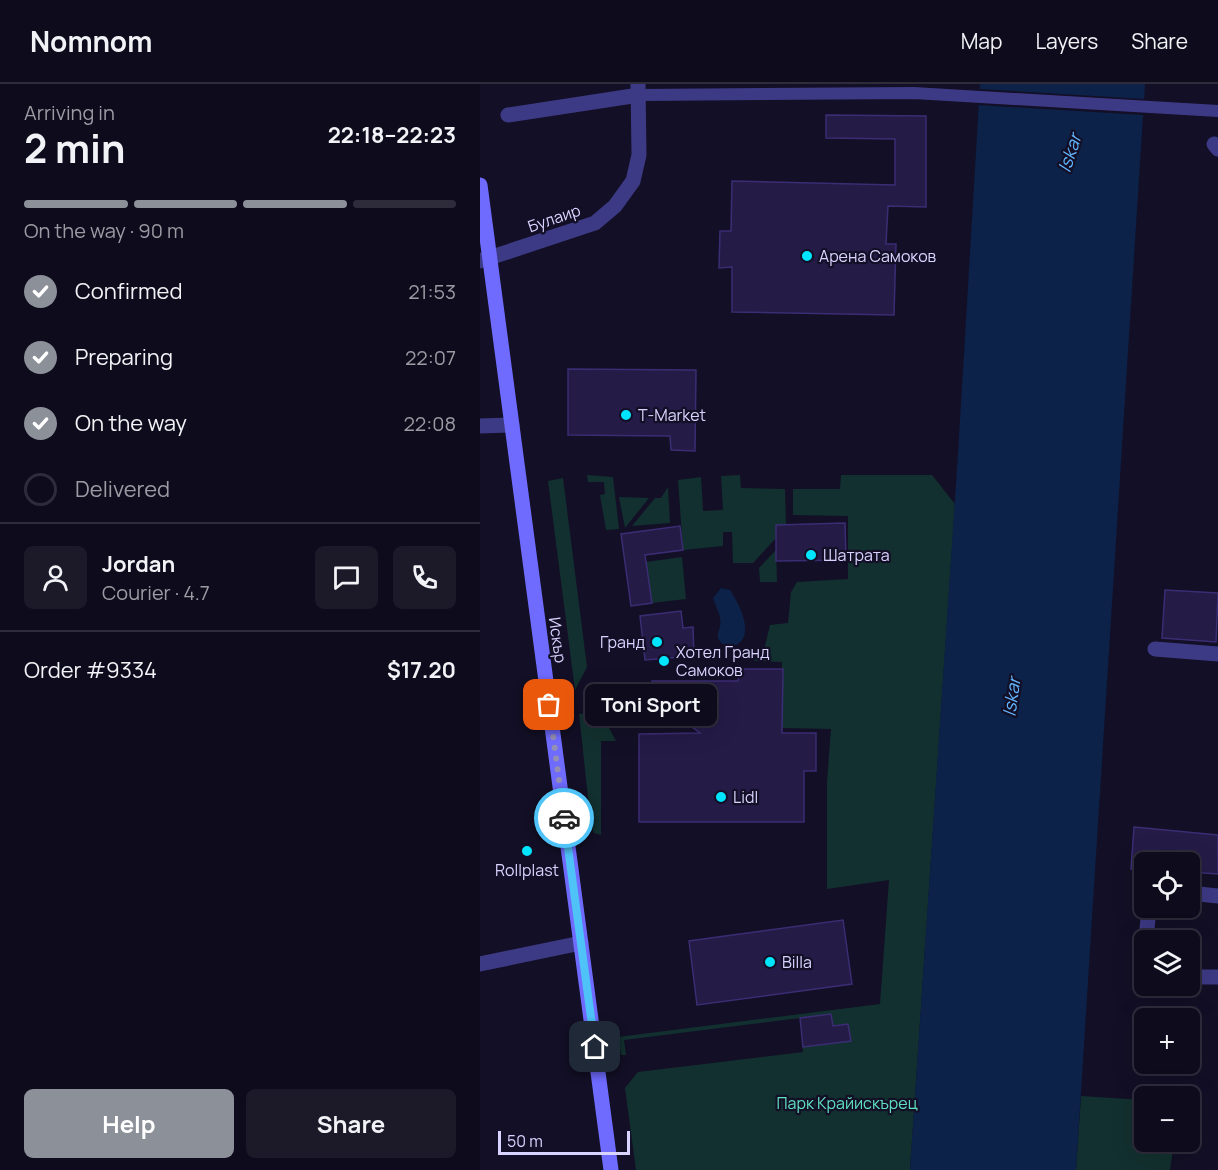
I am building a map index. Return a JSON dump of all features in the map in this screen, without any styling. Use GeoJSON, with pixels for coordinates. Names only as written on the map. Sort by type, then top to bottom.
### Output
{"type":"FeatureCollection","features":[{"type":"Feature","properties":{"kind":"main road","name":"Искър"},"geometry":{"type":"LineString","coordinates":[[480,185],[485,260],[512,425],[611,1170]]}},
{"type":"Feature","properties":{"kind":"street"},"geometry":{"type":"LineString","coordinates":[[508,115],[638,90],[979,96],[1218,111]]}},
{"type":"Feature","properties":{"kind":"street","name":"Булаир"},"geometry":{"type":"LineString","coordinates":[[485,260],[595,223],[615,206],[633,181],[639,155],[638,90]]}},
{"type":"Feature","properties":{"kind":"street"},"geometry":{"type":"LineString","coordinates":[[480,426],[512,425]]}},
{"type":"Feature","properties":{"kind":"street"},"geometry":{"type":"LineString","coordinates":[[1155,649],[1218,654]]}},
{"type":"Feature","properties":{"kind":"street"},"geometry":{"type":"LineString","coordinates":[[1200,894],[1218,896]]}},
{"type":"Feature","properties":{"kind":"street"},"geometry":{"type":"LineString","coordinates":[[480,964],[581,943]]}},
{"type":"Feature","properties":{"kind":"street"},"geometry":{"type":"LineString","coordinates":[[1200,976],[1218,977]]}},
{"type":"Feature","properties":{"kind":"green space"},"geometry":{"type":"Polygon","coordinates":[[[587,475],[613,477],[619,529],[606,530],[600,495],[605,494],[604,482],[588,482],[587,475]]]}},
{"type":"Feature","properties":{"kind":"green space"},"geometry":{"type":"Polygon","coordinates":[[[740,475],[741,488],[785,489],[786,525],[776,525],[776,538],[753,563],[733,563],[732,532],[723,532],[723,546],[683,550],[678,480],[701,477],[703,511],[723,510],[721,476],[740,475]]]}},
{"type":"Feature","properties":{"kind":"green space","name":"Парк Крайискърец"},"geometry":{"type":"Polygon","coordinates":[[[841,475],[932,475],[955,504],[910,1170],[636,1170],[625,1088],[638,1072],[803,1052],[800,1018],[624,1040],[626,1055],[621,1055],[618,1037],[880,1004],[889,880],[827,889],[827,782],[831,729],[782,728],[782,662],[754,661],[764,650],[770,625],[788,623],[791,592],[797,582],[848,579],[848,516],[793,515],[793,489],[840,489],[841,475]]]}},
{"type":"Feature","properties":{"kind":"green space"},"geometry":{"type":"Polygon","coordinates":[[[563,478],[587,667],[575,690],[548,481],[563,478]]]}},
{"type":"Feature","properties":{"kind":"green space"},"geometry":{"type":"Polygon","coordinates":[[[668,487],[670,523],[632,526],[655,498],[661,498],[668,487]]]}},
{"type":"Feature","properties":{"kind":"green space"},"geometry":{"type":"Polygon","coordinates":[[[619,497],[649,498],[625,528],[619,497]]]}},
{"type":"Feature","properties":{"kind":"green space"},"geometry":{"type":"Polygon","coordinates":[[[776,550],[777,582],[760,582],[759,568],[776,550]]]}},
{"type":"Feature","properties":{"kind":"green space"},"geometry":{"type":"Polygon","coordinates":[[[682,557],[686,599],[652,603],[646,562],[682,557]]]}},
{"type":"Feature","properties":{"kind":"green space"},"geometry":{"type":"Polygon","coordinates":[[[591,713],[594,725],[608,726],[616,741],[601,741],[601,835],[594,833],[591,825],[579,714],[591,713]]]}},
{"type":"Feature","properties":{"kind":"green space"},"geometry":{"type":"Polygon","coordinates":[[[1081,1096],[1134,1099],[1134,1152],[1173,1152],[1170,1170],[1076,1170],[1081,1096]]]}},
{"type":"Feature","properties":{"kind":"water","name":"Iskar"},"geometry":{"type":"Polygon","coordinates":[[[980,84],[1145,84],[1076,1170],[910,1170],[958,454],[980,84]]]}},
{"type":"Feature","properties":{"kind":"water"},"geometry":{"type":"Polygon","coordinates":[[[721,588],[730,590],[739,605],[745,623],[743,639],[728,648],[718,637],[720,618],[713,598],[721,588]]]}},
{"type":"Feature","properties":{"kind":"pier"},"geometry":{"type":"Polygon","coordinates":[[[979,89],[1144,99],[1143,115],[978,105],[979,89]]]}},
{"type":"Feature","properties":{"kind":"building","name":"Арена Самоков"},"geometry":{"type":"Polygon","coordinates":[[[826,115],[926,116],[926,207],[888,206],[886,244],[896,244],[894,315],[732,312],[732,267],[719,268],[720,231],[731,231],[732,181],[895,185],[895,139],[826,138],[826,115]]]}},
{"type":"Feature","properties":{"kind":"building"},"geometry":{"type":"Polygon","coordinates":[[[568,369],[696,370],[695,451],[671,450],[670,436],[568,435],[568,369]]]}},
{"type":"Feature","properties":{"kind":"building","name":"Шатрата"},"geometry":{"type":"Polygon","coordinates":[[[845,523],[846,560],[776,561],[776,525],[845,523]]]}},
{"type":"Feature","properties":{"kind":"building"},"geometry":{"type":"Polygon","coordinates":[[[680,526],[683,550],[645,555],[652,603],[631,606],[621,534],[680,526]]]}},
{"type":"Feature","properties":{"kind":"building"},"geometry":{"type":"Polygon","coordinates":[[[1165,590],[1218,593],[1216,642],[1162,638],[1165,590]]]}},
{"type":"Feature","properties":{"kind":"building"},"geometry":{"type":"Polygon","coordinates":[[[681,611],[683,628],[693,627],[694,656],[645,660],[640,616],[681,611]]]}},
{"type":"Feature","properties":{"kind":"building","name":"Lidl"},"geometry":{"type":"Polygon","coordinates":[[[739,669],[783,669],[782,733],[816,733],[816,771],[804,771],[804,822],[639,822],[639,734],[700,733],[656,700],[652,681],[738,681],[739,669]]]}},
{"type":"Feature","properties":{"kind":"building"},"geometry":{"type":"Polygon","coordinates":[[[1134,827],[1218,835],[1218,874],[1200,873],[1200,852],[1134,852],[1134,869],[1131,869],[1134,827]]]}},
{"type":"Feature","properties":{"kind":"building","name":"Billa"},"geometry":{"type":"Polygon","coordinates":[[[843,920],[852,984],[697,1005],[689,941],[843,920]]]}},
{"type":"Feature","properties":{"kind":"building"},"geometry":{"type":"Polygon","coordinates":[[[831,1014],[833,1026],[848,1024],[851,1041],[803,1047],[800,1018],[831,1014]]]}},
{"type":"Feature","properties":{"kind":"way so far"},"geometry":{"type":"LineString","coordinates":[[549,705],[564,818]]}},
{"type":"Feature","properties":{"kind":"place","name":"Арена Самоков"},"geometry":{"type":"Point","coordinates":[807,256]}},
{"type":"Feature","properties":{"kind":"place","name":"T-Market"},"geometry":{"type":"Point","coordinates":[626,415]}},
{"type":"Feature","properties":{"kind":"place","name":"Шатрата"},"geometry":{"type":"Point","coordinates":[811,555]}},
{"type":"Feature","properties":{"kind":"place","name":"Гранд"},"geometry":{"type":"Point","coordinates":[657,642]}},
{"type":"Feature","properties":{"kind":"place","name":"Хотел Гранд Самоков"},"geometry":{"type":"Point","coordinates":[664,661]}},
{"type":"Feature","properties":{"kind":"place","name":"Toni Sport"},"geometry":{"type":"Point","coordinates":[549,705]}},
{"type":"Feature","properties":{"kind":"place","name":"Lidl"},"geometry":{"type":"Point","coordinates":[721,797]}},
{"type":"Feature","properties":{"kind":"place","name":"Rollplast"},"geometry":{"type":"Point","coordinates":[527,851]}},
{"type":"Feature","properties":{"kind":"place","name":"Billa"},"geometry":{"type":"Point","coordinates":[770,962]}},
{"type":"Feature","properties":{"kind":"route"},"geometry":{"type":"LineString","coordinates":[[564,818],[595,1047]]}}]}
